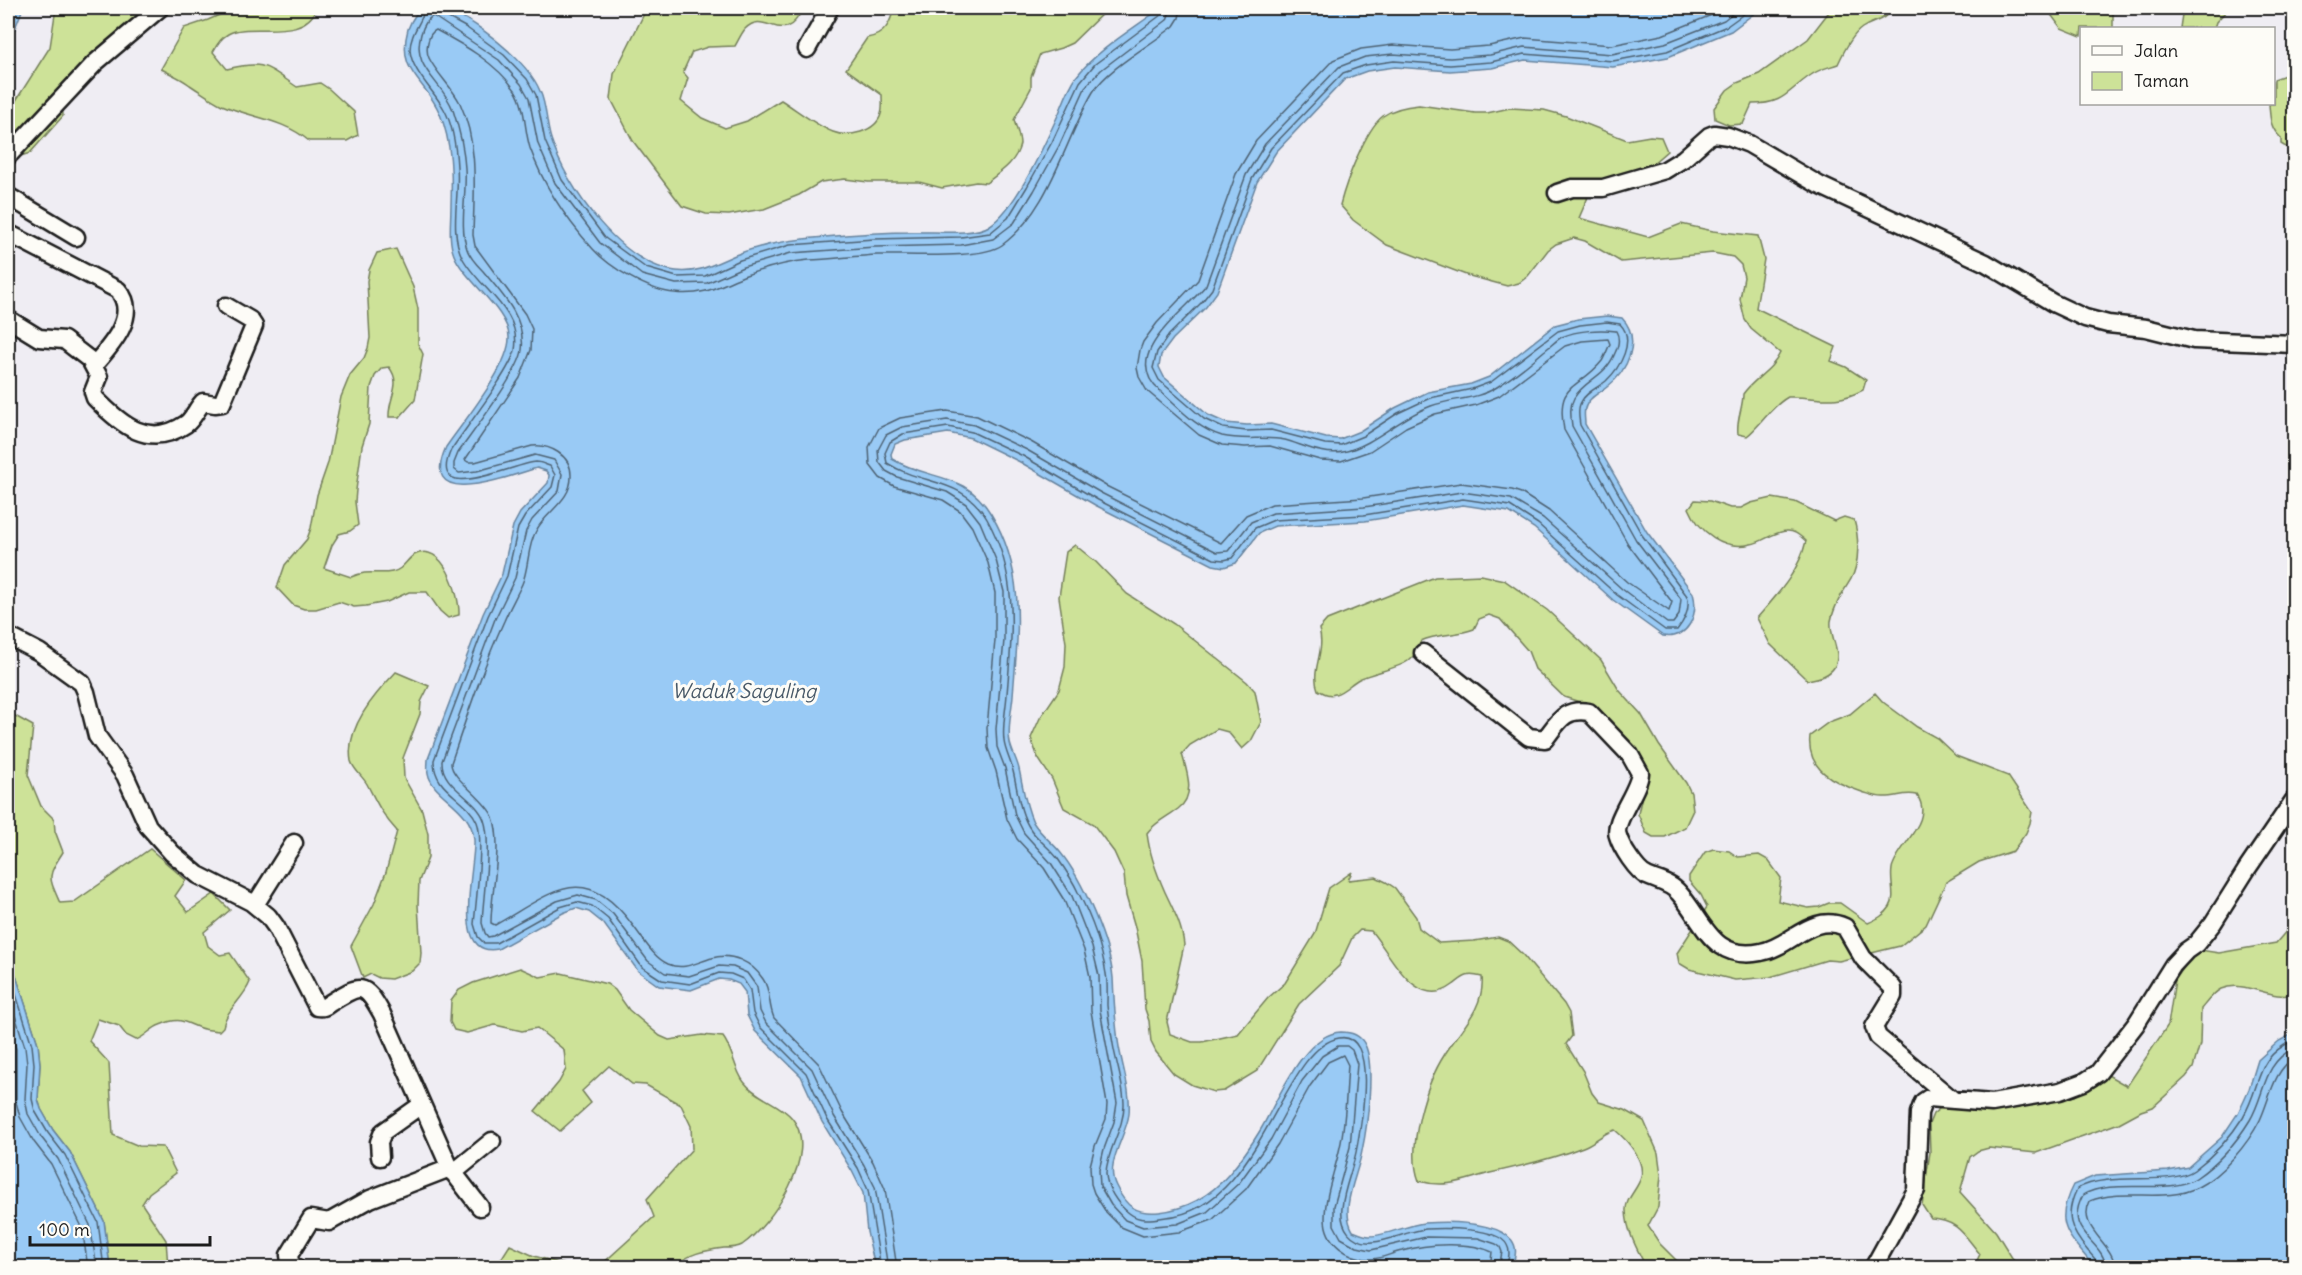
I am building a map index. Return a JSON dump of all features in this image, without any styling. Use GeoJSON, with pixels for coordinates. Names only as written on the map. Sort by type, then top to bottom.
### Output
{"type":"FeatureCollection","features":[{"type":"Feature","properties":{"kind":"street"},"geometry":{"type":"LineString","coordinates":[[8,156],[95,63],[160,8]]}},
{"type":"Feature","properties":{"kind":"street"},"geometry":{"type":"LineString","coordinates":[[807,49],[830,8]]}},
{"type":"Feature","properties":{"kind":"street"},"geometry":{"type":"LineString","coordinates":[[1557,193],[1572,188],[1603,188],[1665,170],[1683,159],[1709,135],[1728,136],[1749,144],[1819,185],[1986,264],[2053,303],[2085,318],[2108,324],[2146,328],[2194,340],[2295,344]]}},
{"type":"Feature","properties":{"kind":"street"},"geometry":{"type":"LineString","coordinates":[[8,196],[76,237]]}},
{"type":"Feature","properties":{"kind":"street"},"geometry":{"type":"LineString","coordinates":[[8,233],[120,291],[124,304],[123,325],[110,347],[94,365]]}},
{"type":"Feature","properties":{"kind":"street"},"geometry":{"type":"LineString","coordinates":[[8,319],[39,338],[64,340],[90,360],[99,377],[93,395],[102,406],[132,428],[155,436],[189,422],[203,402],[222,403],[254,326],[250,320],[226,306]]}},
{"type":"Feature","properties":{"kind":"street"},"geometry":{"type":"LineString","coordinates":[[8,636],[39,652],[82,683],[87,692],[99,741],[125,775],[148,826],[172,853],[198,875],[255,905],[276,927],[317,1007],[324,1008],[352,989],[361,988],[369,993],[382,1014],[452,1170],[480,1208]]}},
{"type":"Feature","properties":{"kind":"street"},"geometry":{"type":"LineString","coordinates":[[1424,653],[1529,737],[1545,739],[1564,715],[1572,711],[1589,712],[1630,755],[1640,773],[1635,792],[1618,826],[1617,836],[1639,870],[1679,892],[1699,923],[1717,944],[1735,951],[1760,953],[1815,924],[1834,924],[1845,927],[1863,958],[1893,988],[1893,996],[1874,1027],[1878,1037],[1893,1052],[1953,1100]]}},
{"type":"Feature","properties":{"kind":"street"},"geometry":{"type":"LineString","coordinates":[[1873,1268],[1916,1190],[1921,1106],[1929,1098],[1992,1103],[2060,1092],[2098,1073],[2136,1024],[2173,964],[2196,944],[2213,923],[2295,800]]}},
{"type":"Feature","properties":{"kind":"street"},"geometry":{"type":"LineString","coordinates":[[255,905],[294,843]]}},
{"type":"Feature","properties":{"kind":"street"},"geometry":{"type":"LineString","coordinates":[[380,1157],[379,1142],[382,1132],[421,1105]]}},
{"type":"Feature","properties":{"kind":"street"},"geometry":{"type":"LineString","coordinates":[[278,1268],[283,1258],[293,1261],[311,1219],[329,1222],[370,1198],[452,1170],[492,1141]]}},
{"type":"Feature","properties":{"kind":"green space"},"geometry":{"type":"Polygon","coordinates":[[[56,8],[144,8],[62,91],[63,116],[30,153],[8,160],[8,110],[50,47],[56,8]]]}},
{"type":"Feature","properties":{"kind":"green space"},"geometry":{"type":"Polygon","coordinates":[[[235,8],[317,8],[310,19],[300,25],[276,29],[249,29],[228,34],[213,52],[227,69],[257,65],[271,70],[297,87],[320,83],[354,112],[358,135],[347,141],[309,141],[278,123],[222,105],[161,69],[184,28],[235,8]]]}},
{"type":"Feature","properties":{"kind":"green space"},"geometry":{"type":"Polygon","coordinates":[[[647,8],[803,8],[796,20],[788,26],[781,28],[760,22],[745,29],[735,46],[708,47],[692,52],[683,72],[688,78],[681,101],[702,118],[725,128],[747,121],[781,100],[826,129],[839,134],[853,134],[868,129],[878,120],[881,114],[882,95],[846,69],[867,38],[873,37],[886,28],[894,8],[1108,8],[1072,43],[1040,54],[1031,77],[1031,88],[1014,120],[1020,141],[1018,150],[1007,166],[986,183],[976,182],[942,188],[919,182],[868,182],[845,179],[821,182],[799,195],[764,209],[729,215],[706,214],[682,206],[633,141],[611,99],[614,74],[647,8]]]}},
{"type":"Feature","properties":{"kind":"green space"},"geometry":{"type":"Polygon","coordinates":[[[1832,8],[1893,8],[1890,13],[1858,31],[1848,44],[1838,64],[1814,73],[1779,99],[1752,104],[1743,124],[1729,125],[1715,119],[1714,108],[1727,90],[1759,74],[1808,39],[1832,8]]]}},
{"type":"Feature","properties":{"kind":"green space"},"geometry":{"type":"Polygon","coordinates":[[[2046,8],[2113,8],[2113,27],[2080,27],[2080,36],[2061,28],[2046,8]]]}},
{"type":"Feature","properties":{"kind":"green space"},"geometry":{"type":"Polygon","coordinates":[[[2183,8],[2229,8],[2214,27],[2180,27],[2183,8]]]}},
{"type":"Feature","properties":{"kind":"green space"},"geometry":{"type":"Polygon","coordinates":[[[2285,75],[2294,80],[2294,152],[2281,144],[2281,138],[2271,122],[2269,105],[2275,105],[2275,79],[2285,75]]]}},
{"type":"Feature","properties":{"kind":"green space"},"geometry":{"type":"Polygon","coordinates":[[[1419,105],[1475,113],[1510,108],[1544,110],[1566,116],[1627,140],[1650,136],[1661,137],[1667,151],[1645,170],[1595,181],[1579,218],[1648,237],[1681,224],[1713,231],[1758,236],[1764,259],[1756,308],[1836,347],[1831,361],[1846,367],[1866,380],[1863,390],[1834,399],[1788,397],[1747,436],[1738,434],[1743,394],[1772,365],[1780,353],[1751,329],[1745,320],[1740,299],[1744,277],[1741,265],[1733,257],[1713,253],[1621,262],[1585,241],[1574,238],[1556,244],[1548,250],[1528,276],[1519,283],[1507,286],[1466,275],[1387,245],[1353,220],[1340,205],[1357,157],[1376,123],[1391,111],[1419,105]]]}},
{"type":"Feature","properties":{"kind":"green space"},"geometry":{"type":"Polygon","coordinates":[[[396,249],[413,287],[418,309],[418,344],[423,354],[415,400],[400,417],[389,417],[395,385],[393,373],[389,367],[382,368],[375,376],[371,387],[369,424],[362,446],[356,490],[358,525],[350,531],[339,534],[332,545],[324,568],[351,577],[362,573],[386,573],[399,569],[414,555],[424,552],[433,555],[448,572],[459,606],[459,615],[448,618],[440,611],[427,592],[409,592],[387,602],[366,606],[354,607],[339,602],[316,609],[304,609],[293,605],[277,588],[285,565],[307,539],[317,495],[328,463],[341,397],[350,375],[364,358],[368,348],[370,338],[367,281],[369,270],[377,253],[396,249]]]}},
{"type":"Feature","properties":{"kind":"green space"},"geometry":{"type":"Polygon","coordinates":[[[1772,498],[1795,502],[1834,521],[1844,517],[1854,520],[1856,527],[1858,550],[1854,573],[1831,621],[1837,661],[1830,672],[1807,680],[1770,644],[1757,618],[1793,573],[1806,541],[1794,532],[1786,531],[1755,543],[1731,545],[1706,532],[1693,517],[1689,508],[1695,500],[1710,501],[1730,508],[1741,508],[1772,498]]]}},
{"type":"Feature","properties":{"kind":"green space"},"geometry":{"type":"Polygon","coordinates":[[[1075,545],[1096,562],[1127,594],[1174,624],[1247,682],[1255,691],[1261,722],[1251,741],[1242,749],[1228,732],[1217,729],[1190,745],[1182,754],[1189,783],[1184,804],[1147,833],[1154,863],[1179,924],[1184,945],[1167,1022],[1170,1034],[1192,1042],[1202,1042],[1238,1034],[1268,998],[1285,983],[1315,934],[1329,888],[1352,872],[1348,880],[1376,877],[1395,888],[1416,917],[1419,928],[1439,943],[1498,937],[1508,941],[1523,955],[1564,1004],[1569,1013],[1572,1036],[1566,1044],[1583,1071],[1592,1093],[1599,1102],[1625,1110],[1644,1121],[1658,1153],[1661,1175],[1658,1207],[1648,1226],[1660,1244],[1683,1267],[1646,1267],[1639,1254],[1630,1233],[1626,1207],[1642,1171],[1638,1157],[1615,1130],[1583,1147],[1537,1162],[1455,1183],[1438,1184],[1419,1181],[1415,1151],[1425,1098],[1438,1066],[1476,1009],[1480,999],[1482,977],[1466,976],[1440,992],[1427,992],[1406,977],[1371,931],[1360,930],[1352,938],[1339,966],[1299,1004],[1257,1071],[1224,1091],[1214,1092],[1192,1085],[1174,1074],[1151,1042],[1145,1009],[1142,961],[1126,896],[1124,874],[1114,852],[1093,824],[1064,808],[1052,779],[1038,758],[1031,738],[1040,718],[1059,690],[1065,667],[1066,643],[1059,597],[1066,552],[1075,545]]]}},
{"type":"Feature","properties":{"kind":"green space"},"geometry":{"type":"Polygon","coordinates":[[[1481,575],[1504,580],[1547,610],[1601,660],[1619,690],[1641,714],[1659,745],[1686,783],[1691,793],[1693,810],[1685,827],[1665,837],[1653,837],[1646,833],[1638,814],[1647,772],[1586,704],[1564,697],[1535,669],[1528,651],[1500,619],[1489,615],[1479,619],[1474,629],[1421,641],[1413,657],[1408,661],[1359,679],[1333,695],[1318,690],[1316,675],[1321,645],[1319,629],[1327,620],[1435,577],[1481,575]]]}},
{"type":"Feature","properties":{"kind":"green space"},"geometry":{"type":"Polygon","coordinates":[[[396,672],[429,686],[421,702],[420,714],[403,758],[404,778],[422,810],[428,834],[428,858],[419,881],[420,963],[412,971],[391,979],[379,978],[371,974],[363,978],[351,946],[374,904],[386,872],[397,831],[354,767],[350,749],[363,712],[396,672]]]}},
{"type":"Feature","properties":{"kind":"green space"},"geometry":{"type":"Polygon","coordinates":[[[1875,693],[1883,702],[1917,727],[1937,738],[1956,756],[2008,776],[2032,812],[2026,833],[2013,851],[1979,862],[1946,882],[1926,925],[1900,946],[1839,961],[1827,960],[1770,977],[1735,980],[1689,969],[1679,963],[1677,953],[1707,907],[1701,895],[1689,881],[1689,876],[1705,852],[1713,849],[1729,851],[1738,857],[1759,855],[1768,860],[1781,878],[1778,901],[1808,908],[1840,903],[1868,923],[1888,910],[1893,897],[1891,875],[1893,865],[1915,831],[1922,814],[1917,795],[1879,797],[1842,784],[1824,773],[1813,758],[1810,748],[1810,736],[1829,722],[1850,714],[1875,693]]]}},
{"type":"Feature","properties":{"kind":"green space"},"geometry":{"type":"Polygon","coordinates":[[[8,712],[33,726],[28,775],[41,806],[54,819],[55,831],[63,852],[51,877],[60,903],[74,902],[150,849],[186,880],[175,896],[188,912],[214,894],[230,910],[204,932],[208,946],[220,955],[230,953],[250,982],[219,1031],[202,1029],[176,1021],[157,1026],[136,1040],[126,1035],[119,1026],[98,1019],[89,1041],[109,1063],[113,1135],[139,1146],[163,1147],[176,1173],[149,1193],[142,1204],[166,1240],[168,1267],[110,1267],[104,1221],[70,1152],[53,1130],[38,1099],[40,1064],[38,1044],[8,951],[8,712]]]}},
{"type":"Feature","properties":{"kind":"green space"},"geometry":{"type":"Polygon","coordinates":[[[2294,922],[2294,994],[2276,995],[2240,987],[2221,989],[2215,993],[2201,1009],[2200,1044],[2193,1068],[2153,1107],[2119,1123],[2036,1153],[1989,1148],[1978,1151],[1970,1157],[1960,1192],[1996,1232],[2014,1261],[2021,1267],[1974,1267],[1980,1254],[1965,1235],[1948,1222],[1931,1219],[1922,1205],[1930,1152],[1929,1124],[1933,1114],[1944,1105],[2000,1108],[2075,1096],[2106,1074],[2127,1086],[2168,1025],[2175,980],[2189,960],[2200,950],[2219,953],[2276,943],[2294,922]]]}},
{"type":"Feature","properties":{"kind":"green space"},"geometry":{"type":"Polygon","coordinates":[[[520,968],[540,977],[561,973],[607,984],[615,990],[629,1010],[660,1036],[669,1040],[702,1035],[723,1037],[744,1082],[749,1088],[787,1113],[799,1133],[801,1150],[789,1187],[779,1205],[754,1235],[742,1245],[697,1253],[674,1267],[573,1267],[601,1265],[654,1217],[647,1199],[692,1149],[691,1126],[681,1105],[646,1085],[632,1084],[609,1066],[582,1091],[591,1103],[560,1131],[535,1111],[559,1082],[566,1069],[564,1050],[537,1028],[522,1031],[495,1025],[467,1033],[454,1030],[450,1022],[451,1001],[459,990],[473,983],[520,968]]]}},
{"type":"Feature","properties":{"kind":"green space"},"geometry":{"type":"Polygon","coordinates":[[[510,1245],[534,1256],[573,1267],[496,1267],[510,1245]]]}},
{"type":"Feature","properties":{"kind":"water","name":"Waduk Saguling"},"geometry":{"type":"Polygon","coordinates":[[[441,7],[470,21],[499,42],[524,67],[540,91],[551,139],[570,180],[583,201],[616,239],[655,265],[676,271],[693,271],[759,247],[792,240],[881,233],[964,232],[989,226],[1010,205],[1020,190],[1076,77],[1105,48],[1161,8],[1761,8],[1731,31],[1668,57],[1613,67],[1525,60],[1492,68],[1450,71],[1395,67],[1367,71],[1345,79],[1276,152],[1257,182],[1217,292],[1206,307],[1173,339],[1161,355],[1159,367],[1164,377],[1208,415],[1226,423],[1271,424],[1326,438],[1340,439],[1360,431],[1395,408],[1428,392],[1471,384],[1489,377],[1555,325],[1578,319],[1607,316],[1622,318],[1631,335],[1630,354],[1626,364],[1614,380],[1587,403],[1585,424],[1647,532],[1693,593],[1693,617],[1690,624],[1679,634],[1663,636],[1613,600],[1534,528],[1509,512],[1463,505],[1365,521],[1275,526],[1259,533],[1236,563],[1224,567],[1213,565],[1095,505],[1020,462],[971,438],[948,433],[905,440],[895,444],[891,454],[892,459],[906,466],[946,479],[970,490],[991,514],[1010,557],[1015,580],[1017,625],[1009,725],[1010,743],[1033,822],[1060,852],[1078,879],[1107,947],[1113,978],[1118,1038],[1128,1089],[1129,1114],[1113,1169],[1113,1178],[1124,1199],[1138,1210],[1159,1212],[1179,1208],[1206,1195],[1222,1182],[1246,1152],[1304,1056],[1328,1035],[1348,1032],[1357,1036],[1364,1043],[1368,1052],[1370,1079],[1364,1141],[1349,1202],[1349,1222],[1353,1231],[1366,1236],[1376,1236],[1418,1224],[1436,1222],[1487,1227],[1501,1232],[1512,1240],[1516,1252],[1511,1267],[875,1267],[867,1232],[863,1193],[822,1122],[801,1076],[755,1031],[747,1015],[745,992],[739,984],[719,979],[691,990],[659,986],[638,971],[604,924],[589,912],[576,908],[498,949],[483,948],[474,940],[469,926],[468,908],[474,853],[472,828],[460,810],[431,781],[428,759],[483,614],[502,574],[513,526],[520,513],[548,483],[549,475],[546,471],[537,468],[488,482],[470,485],[455,484],[444,479],[440,467],[446,447],[484,394],[502,363],[509,337],[502,317],[459,265],[452,249],[451,170],[447,136],[434,102],[414,75],[406,56],[405,44],[408,29],[414,17],[423,8],[441,7]]]}},
{"type":"Feature","properties":{"kind":"water"},"geometry":{"type":"Polygon","coordinates":[[[8,8],[23,8],[8,46],[8,8]]]}},
{"type":"Feature","properties":{"kind":"water"},"geometry":{"type":"Polygon","coordinates":[[[8,951],[38,1044],[40,1064],[38,1099],[41,1109],[70,1152],[104,1221],[110,1267],[8,1267],[8,951]]]}},
{"type":"Feature","properties":{"kind":"water"},"geometry":{"type":"Polygon","coordinates":[[[2294,1033],[2294,1267],[2094,1267],[2071,1238],[2064,1221],[2067,1199],[2073,1185],[2095,1176],[2168,1171],[2188,1167],[2222,1137],[2238,1113],[2249,1089],[2258,1060],[2279,1041],[2294,1033]]]}}]}
